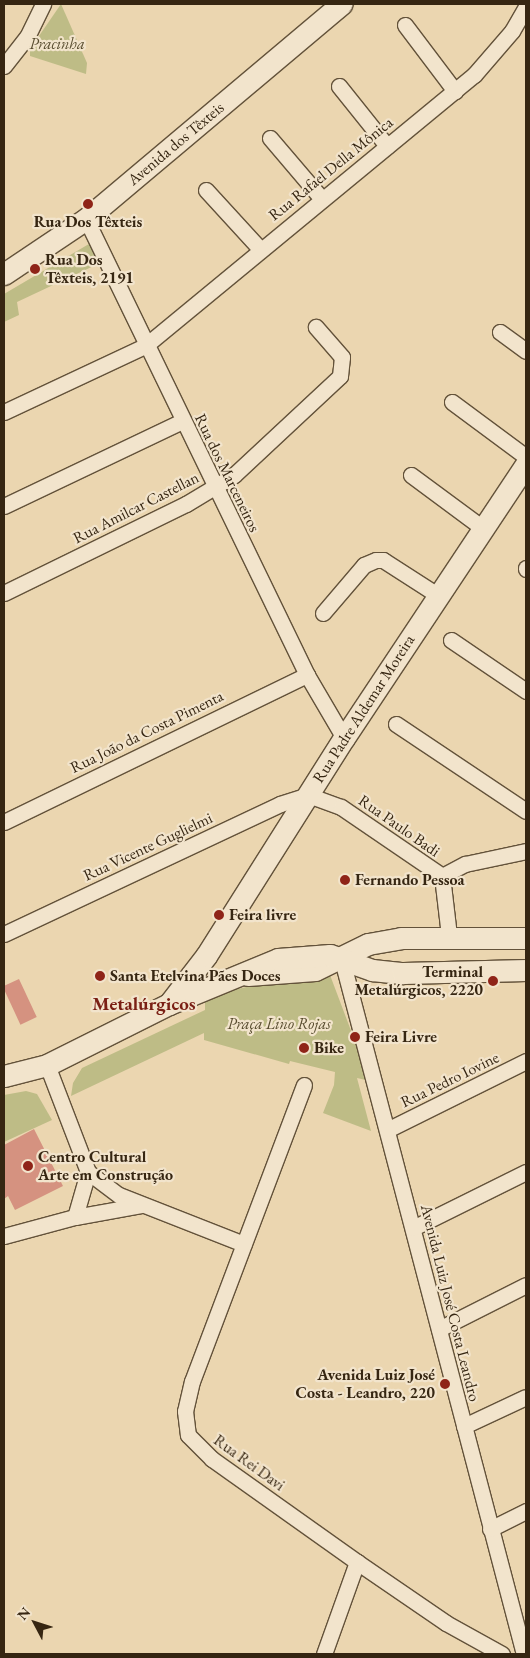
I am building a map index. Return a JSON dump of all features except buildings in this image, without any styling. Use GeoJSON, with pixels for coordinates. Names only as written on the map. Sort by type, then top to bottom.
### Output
{"type":"FeatureCollection","features":[{"type":"Feature","properties":{"kind":"main road","name":"Avenida dos Têxteis"},"geometry":{"type":"LineString","coordinates":[[4,274],[86,219],[341,4]]}},
{"type":"Feature","properties":{"kind":"main road","name":"Rua Padre Aldemar Moreira"},"geometry":{"type":"LineString","coordinates":[[169,1004],[206,956],[344,738],[526,464]]}},
{"type":"Feature","properties":{"kind":"main road"},"geometry":{"type":"LineString","coordinates":[[4,1076],[47,1065],[169,1004],[242,975],[315,970],[342,960],[368,944],[400,938],[449,936],[526,938]]}},
{"type":"Feature","properties":{"kind":"main road"},"geometry":{"type":"LineString","coordinates":[[400,938],[393,956],[403,973]]}},
{"type":"Feature","properties":{"kind":"main road"},"geometry":{"type":"LineString","coordinates":[[206,956],[206,988]]}},
{"type":"Feature","properties":{"kind":"main road"},"geometry":{"type":"LineString","coordinates":[[342,960],[372,970],[403,973],[526,970]]}},
{"type":"Feature","properties":{"kind":"street"},"geometry":{"type":"LineString","coordinates":[[4,66],[27,37],[43,4]]}},
{"type":"Feature","properties":{"kind":"street","name":"Rua Rafael Della Mônica"},"geometry":{"type":"LineString","coordinates":[[4,412],[145,346],[455,90],[512,31],[526,7]]}},
{"type":"Feature","properties":{"kind":"street"},"geometry":{"type":"LineString","coordinates":[[405,25],[455,90]]}},
{"type":"Feature","properties":{"kind":"street"},"geometry":{"type":"LineString","coordinates":[[340,86],[387,146]]}},
{"type":"Feature","properties":{"kind":"street"},"geometry":{"type":"LineString","coordinates":[[270,138],[322,200]]}},
{"type":"Feature","properties":{"kind":"street"},"geometry":{"type":"LineString","coordinates":[[206,190],[261,250]]}},
{"type":"Feature","properties":{"kind":"street","name":"Rua dos Marceneiros"},"geometry":{"type":"LineString","coordinates":[[86,219],[145,346],[307,675],[344,738]]}},
{"type":"Feature","properties":{"kind":"street","name":"Rua Amilcar Castellan"},"geometry":{"type":"LineString","coordinates":[[4,593],[215,488],[340,376],[342,358],[316,327]]}},
{"type":"Feature","properties":{"kind":"street"},"geometry":{"type":"LineString","coordinates":[[500,332],[526,351]]}},
{"type":"Feature","properties":{"kind":"street"},"geometry":{"type":"LineString","coordinates":[[452,402],[526,456]]}},
{"type":"Feature","properties":{"kind":"street"},"geometry":{"type":"LineString","coordinates":[[4,506],[182,421]]}},
{"type":"Feature","properties":{"kind":"street"},"geometry":{"type":"LineString","coordinates":[[411,476],[484,529]]}},
{"type":"Feature","properties":{"kind":"street"},"geometry":{"type":"LineString","coordinates":[[323,613],[364,565],[376,560],[383,560],[439,596]]}},
{"type":"Feature","properties":{"kind":"street"},"geometry":{"type":"LineString","coordinates":[[451,640],[526,691]]}},
{"type":"Feature","properties":{"kind":"street","name":"Rua João da Costa Pimenta"},"geometry":{"type":"LineString","coordinates":[[4,822],[307,675]]}},
{"type":"Feature","properties":{"kind":"street"},"geometry":{"type":"LineString","coordinates":[[396,724],[526,811]]}},
{"type":"Feature","properties":{"kind":"street","name":"Rua Paulo Badi"},"geometry":{"type":"LineString","coordinates":[[308,795],[341,807],[442,876],[449,936]]}},
{"type":"Feature","properties":{"kind":"street","name":"Rua Vicente Guglielmi"},"geometry":{"type":"LineString","coordinates":[[4,934],[280,804],[308,795]]}},
{"type":"Feature","properties":{"kind":"street"},"geometry":{"type":"LineString","coordinates":[[442,876],[465,864],[526,850]]}},
{"type":"Feature","properties":{"kind":"street","name":"Avenida Luiz José Costa Leandro"},"geometry":{"type":"LineString","coordinates":[[342,960],[389,1129],[490,1529],[522,1625],[524,1654]]}},
{"type":"Feature","properties":{"kind":"street","name":"Rua Pedro Iovine"},"geometry":{"type":"LineString","coordinates":[[389,1129],[526,1061]]}},
{"type":"Feature","properties":{"kind":"street"},"geometry":{"type":"LineString","coordinates":[[47,1065],[88,1172],[119,1195],[244,1244]]}},
{"type":"Feature","properties":{"kind":"street","name":"Rua Rei Davi"},"geometry":{"type":"LineString","coordinates":[[304,1085],[192,1381],[185,1411],[188,1436],[212,1459],[358,1562],[446,1623],[502,1654]]}},
{"type":"Feature","properties":{"kind":"street"},"geometry":{"type":"LineString","coordinates":[[75,1217],[88,1172]]}},
{"type":"Feature","properties":{"kind":"street"},"geometry":{"type":"LineString","coordinates":[[413,1228],[526,1172]]}},
{"type":"Feature","properties":{"kind":"street"},"geometry":{"type":"LineString","coordinates":[[4,1236],[75,1217],[142,1205]]}},
{"type":"Feature","properties":{"kind":"street"},"geometry":{"type":"LineString","coordinates":[[439,1328],[526,1285]]}},
{"type":"Feature","properties":{"kind":"street"},"geometry":{"type":"LineString","coordinates":[[464,1426],[526,1397]]}},
{"type":"Feature","properties":{"kind":"street"},"geometry":{"type":"LineString","coordinates":[[490,1529],[526,1511]]}},
{"type":"Feature","properties":{"kind":"street"},"geometry":{"type":"LineString","coordinates":[[324,1654],[358,1562]]}},
{"type":"Feature","properties":{"kind":"green space","name":"Pracinha"},"geometry":{"type":"Polygon","coordinates":[[[61,4],[87,63],[86,74],[30,56],[30,49],[61,4]]]}},
{"type":"Feature","properties":{"kind":"green space"},"geometry":{"type":"Polygon","coordinates":[[[94,241],[100,263],[17,302],[19,315],[4,322],[4,294],[94,241]]]}},
{"type":"Feature","properties":{"kind":"green space","name":"Praça Lino Rojas"},"geometry":{"type":"Polygon","coordinates":[[[330,975],[370,1081],[357,1078],[371,1131],[323,1113],[334,1085],[335,1072],[290,1061],[289,1064],[204,1040],[204,1033],[71,1096],[73,1083],[82,1068],[205,1010],[205,996],[294,977],[330,975]]]}},
{"type":"Feature","properties":{"kind":"green space"},"geometry":{"type":"Polygon","coordinates":[[[26,1091],[37,1094],[52,1120],[4,1142],[4,1095],[26,1091]]]}},
{"type":"Feature","properties":{"kind":"place","name":"Rua Dos Têxteis"},"geometry":{"type":"Point","coordinates":[88,204]}},
{"type":"Feature","properties":{"kind":"place","name":"Rua Dos Têxteis, 2191"},"geometry":{"type":"Point","coordinates":[35,269]}},
{"type":"Feature","properties":{"kind":"place","name":"Fernando Pessoa"},"geometry":{"type":"Point","coordinates":[345,880]}},
{"type":"Feature","properties":{"kind":"place","name":"Feira livre"},"geometry":{"type":"Point","coordinates":[219,915]}},
{"type":"Feature","properties":{"kind":"place","name":"Santa Etelvina Pães Doces"},"geometry":{"type":"Point","coordinates":[100,976]}},
{"type":"Feature","properties":{"kind":"place","name":"Terminal Metalúrgicos, 2220"},"geometry":{"type":"Point","coordinates":[493,981]}},
{"type":"Feature","properties":{"kind":"place","name":"Feira Livre"},"geometry":{"type":"Point","coordinates":[355,1037]}},
{"type":"Feature","properties":{"kind":"place","name":"Bike"},"geometry":{"type":"Point","coordinates":[304,1048]}},
{"type":"Feature","properties":{"kind":"place","name":"Centro Cultural Arte em Construção"},"geometry":{"type":"Point","coordinates":[28,1166]}},
{"type":"Feature","properties":{"kind":"place","name":"Avenida Luiz José Costa - Leandro, 220"},"geometry":{"type":"Point","coordinates":[445,1384]}},
{"type":"Feature","properties":{"kind":"district","name":"Metalúrgicos"},"geometry":{"type":"Point","coordinates":[144,1004]}}]}
